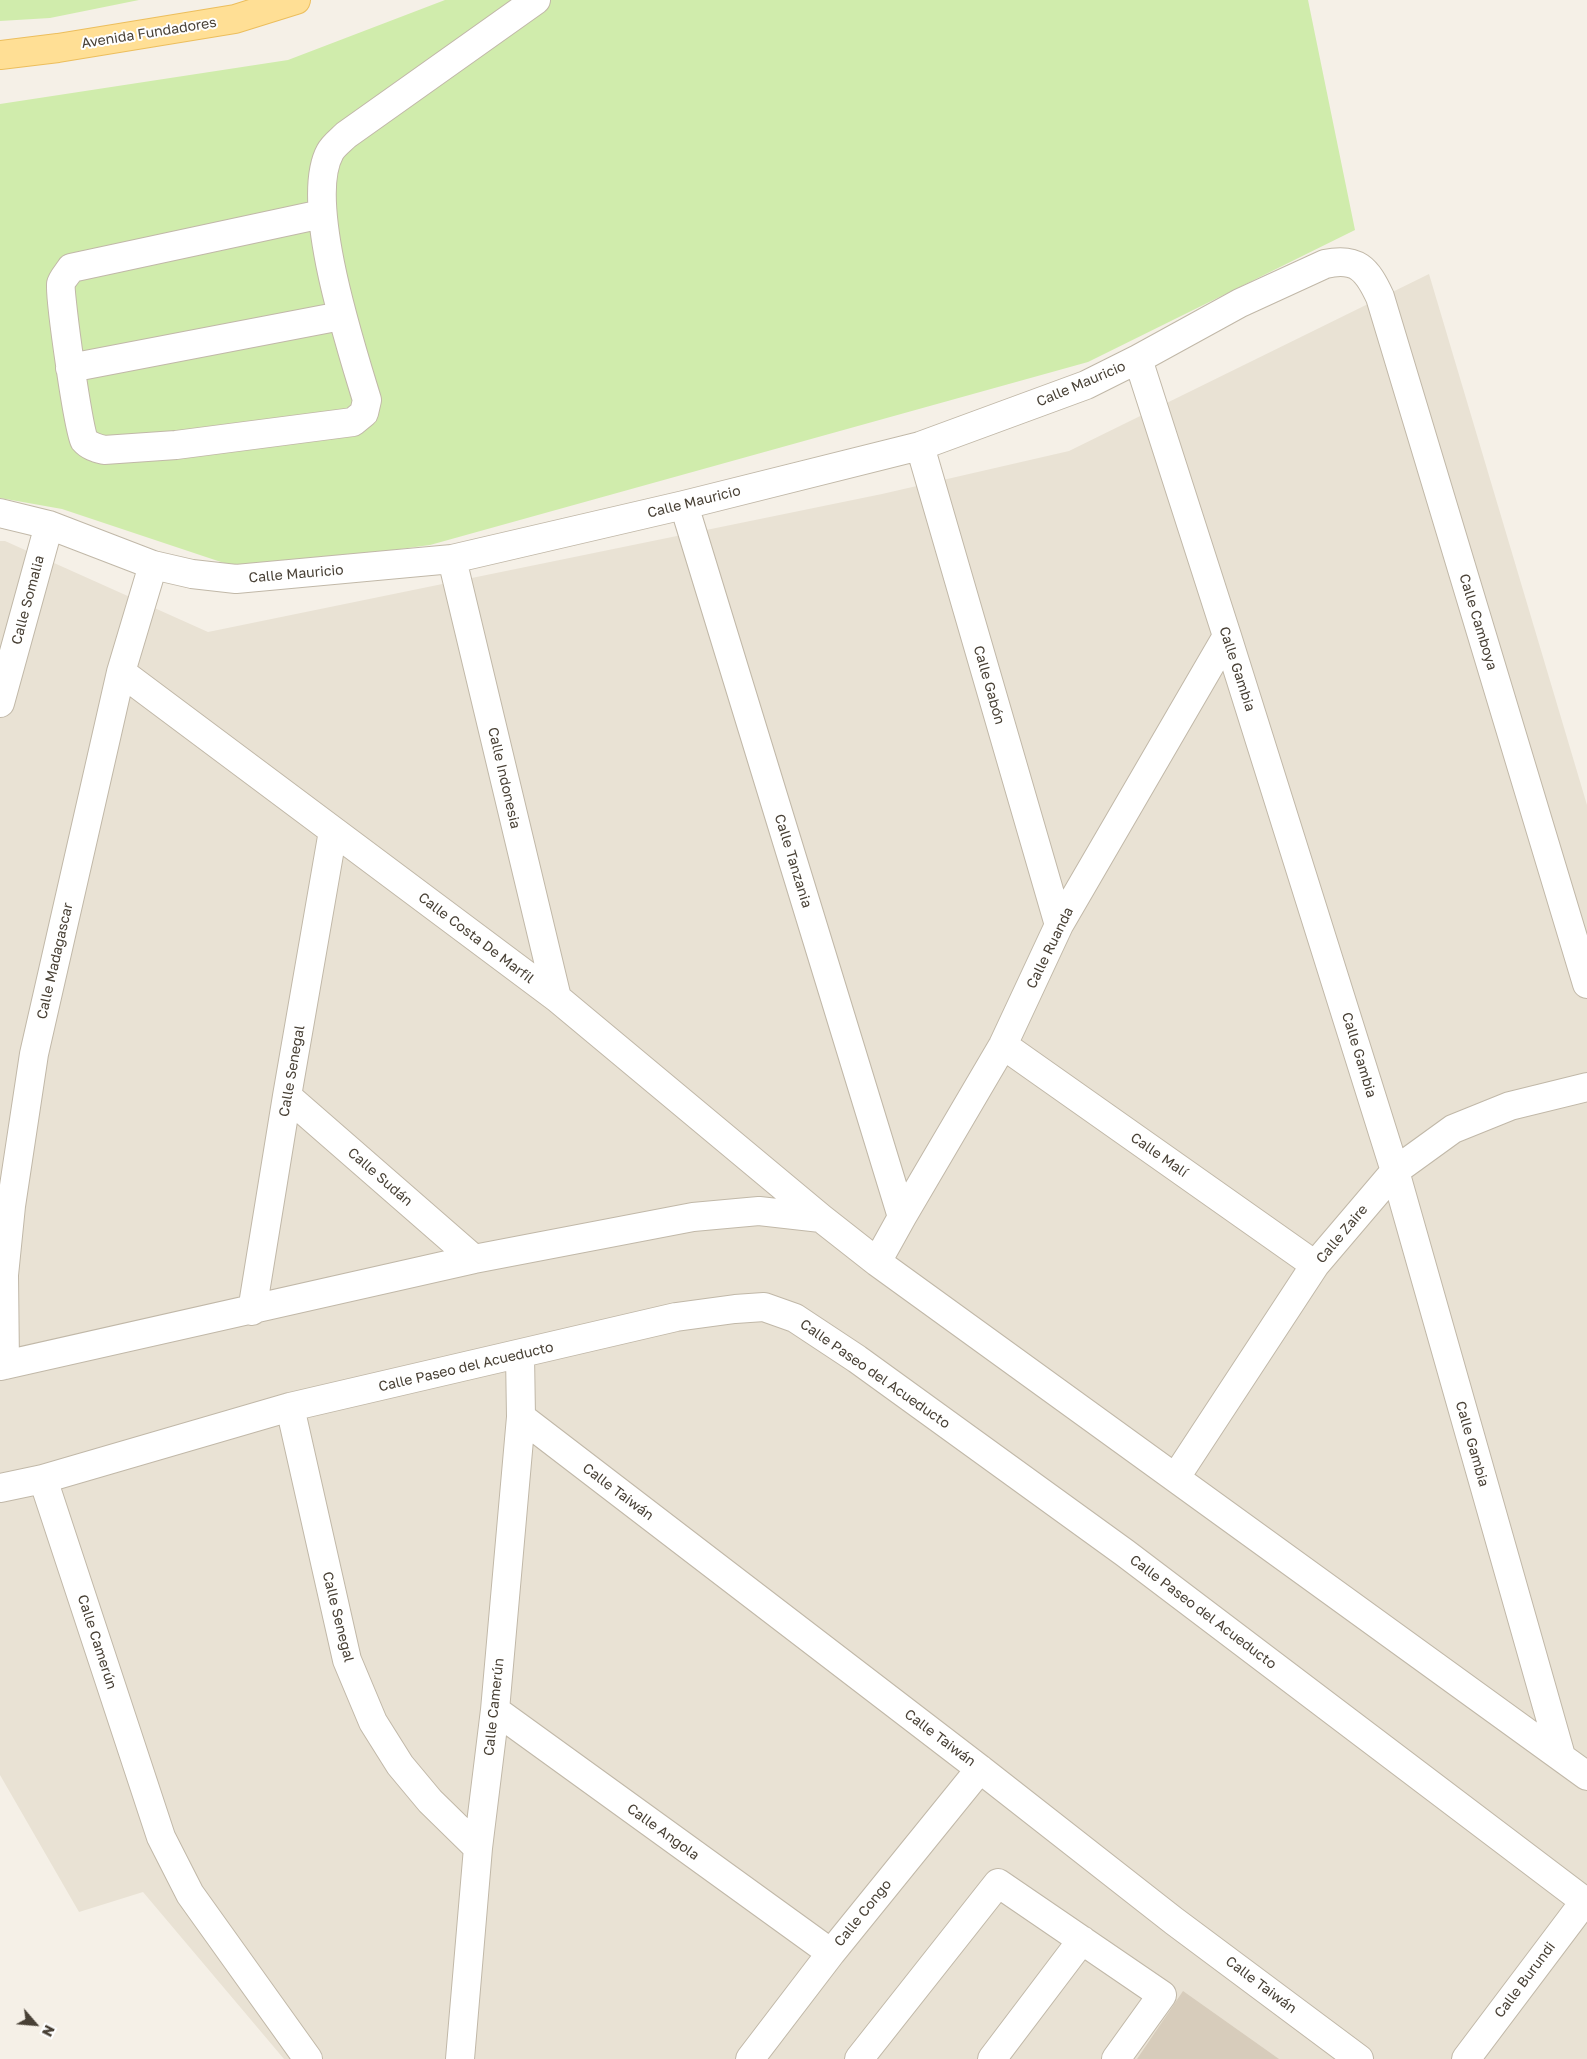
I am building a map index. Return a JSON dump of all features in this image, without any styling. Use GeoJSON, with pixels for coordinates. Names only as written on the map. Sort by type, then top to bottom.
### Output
{"type":"FeatureCollection","features":[{"type":"Feature","properties":{"kind":"main road","name":"Avenida Fundadores"},"geometry":{"type":"LineString","coordinates":[[0,55],[235,19],[296,0]]}},
{"type":"Feature","properties":{"kind":"street"},"geometry":{"type":"LineString","coordinates":[[322,214],[71,268],[61,284],[70,368],[83,439],[93,448],[104,450],[176,445],[353,422],[364,413],[367,400],[341,316],[322,214],[322,178],[330,151],[346,136],[536,0]]}},
{"type":"Feature","properties":{"kind":"street","name":"Calle Mauricio"},"geometry":{"type":"LineString","coordinates":[[0,513],[49,525],[153,565],[192,574],[236,579],[452,559],[684,505],[920,446],[1086,385],[1240,303],[1325,264],[1339,261],[1349,262],[1358,266]]}},
{"type":"Feature","properties":{"kind":"street","name":"Calle Camboya"},"geometry":{"type":"LineString","coordinates":[[1358,266],[1372,280],[1380,297],[1587,984]]}},
{"type":"Feature","properties":{"kind":"street"},"geometry":{"type":"LineString","coordinates":[[70,368],[341,316]]}},
{"type":"Feature","properties":{"kind":"street","name":"Calle Gambia"},"geometry":{"type":"LineString","coordinates":[[1138,359],[1395,1171],[1560,1756]]}},
{"type":"Feature","properties":{"kind":"street","name":"Calle Gabón"},"geometry":{"type":"LineString","coordinates":[[920,446],[1059,925]]}},
{"type":"Feature","properties":{"kind":"street","name":"Calle Tanzania"},"geometry":{"type":"LineString","coordinates":[[684,505],[902,1217]]}},
{"type":"Feature","properties":{"kind":"street","name":"Calle Somalia"},"geometry":{"type":"LineString","coordinates":[[0,704],[49,525]]}},
{"type":"Feature","properties":{"kind":"street","name":"Calle Indonesia"},"geometry":{"type":"LineString","coordinates":[[452,559],[557,998]]}},
{"type":"Feature","properties":{"kind":"street","name":"Calle Madagascar"},"geometry":{"type":"LineString","coordinates":[[2,1366],[4,1275],[11,1206],[34,1054],[121,672],[153,565]]}},
{"type":"Feature","properties":{"kind":"street","name":"Calle Ruanda"},"geometry":{"type":"LineString","coordinates":[[877,1262],[1003,1046],[1059,925],[1227,636]]}},
{"type":"Feature","properties":{"kind":"street","name":"Calle Costa De Marfil"},"geometry":{"type":"LineString","coordinates":[[121,672],[557,998],[821,1218]]}},
{"type":"Feature","properties":{"kind":"street","name":"Calle Senegal"},"geometry":{"type":"LineString","coordinates":[[252,1310],[333,831]]}},
{"type":"Feature","properties":{"kind":"street","name":"Calle Malí"},"geometry":{"type":"LineString","coordinates":[[1003,1046],[1315,1265]]}},
{"type":"Feature","properties":{"kind":"street","name":"Calle Zaire"},"geometry":{"type":"LineString","coordinates":[[1176,1478],[1315,1265],[1395,1171],[1453,1129],[1510,1106],[1587,1087]]}},
{"type":"Feature","properties":{"kind":"street","name":"Calle Sudán"},"geometry":{"type":"LineString","coordinates":[[287,1096],[474,1259]]}},
{"type":"Feature","properties":{"kind":"street"},"geometry":{"type":"LineString","coordinates":[[2,1366],[474,1259],[693,1217],[759,1211],[821,1218],[877,1262],[1587,1776]]}},
{"type":"Feature","properties":{"kind":"street","name":"Calle Paseo del Acueducto"},"geometry":{"type":"LineString","coordinates":[[0,1488],[43,1479],[290,1407],[520,1355],[676,1317],[735,1308],[764,1308],[795,1318],[856,1359],[1125,1553],[1586,1902]]}},
{"type":"Feature","properties":{"kind":"street","name":"Calle Camerún"},"geometry":{"type":"LineString","coordinates":[[460,2059],[478,1848],[495,1710],[521,1417],[520,1355]]}},
{"type":"Feature","properties":{"kind":"street","name":"Calle Senegal"},"geometry":{"type":"LineString","coordinates":[[290,1407],[347,1660],[372,1722],[406,1772],[430,1801],[478,1848]]}},
{"type":"Feature","properties":{"kind":"street","name":"Calle Taiwán"},"geometry":{"type":"LineString","coordinates":[[521,1417],[980,1769],[1174,1921],[1359,2059]]}},
{"type":"Feature","properties":{"kind":"street","name":"Calle Camerún"},"geometry":{"type":"LineString","coordinates":[[43,1479],[161,1837],[190,1894],[308,2059]]}},
{"type":"Feature","properties":{"kind":"street","name":"Calle Angola"},"geometry":{"type":"LineString","coordinates":[[495,1710],[831,1953]]}},
{"type":"Feature","properties":{"kind":"street","name":"Calle Congo"},"geometry":{"type":"LineString","coordinates":[[750,2059],[831,1953],[980,1769]]}},
{"type":"Feature","properties":{"kind":"street"},"geometry":{"type":"LineString","coordinates":[[859,2059],[998,1883],[1162,1995],[1116,2059]]}},
{"type":"Feature","properties":{"kind":"street","name":"Calle Burundi"},"geometry":{"type":"LineString","coordinates":[[1466,2059],[1586,1902]]}},
{"type":"Feature","properties":{"kind":"street"},"geometry":{"type":"LineString","coordinates":[[992,2059],[1082,1940]]}},
{"type":"Feature","properties":{"kind":"shaded area"},"geometry":{"type":"Polygon","coordinates":[[[1429,274],[1587,805],[1587,2059],[284,2059],[143,1892],[79,1912],[0,1775],[0,541],[5,541],[208,632],[882,494],[1069,451],[1429,274]]]}},
{"type":"Feature","properties":{"kind":"green space"},"geometry":{"type":"Polygon","coordinates":[[[0,0],[139,0],[50,18],[0,21],[0,0]]]}},
{"type":"Feature","properties":{"kind":"green space"},"geometry":{"type":"Polygon","coordinates":[[[445,0],[1308,0],[1355,230],[1088,362],[430,545],[245,570],[62,509],[0,498],[0,104],[288,60],[445,0]]]}},
{"type":"Feature","properties":{"kind":"building"},"geometry":{"type":"Polygon","coordinates":[[[1183,1991],[1279,2059],[1137,2059],[1183,1991]]]}}]}
